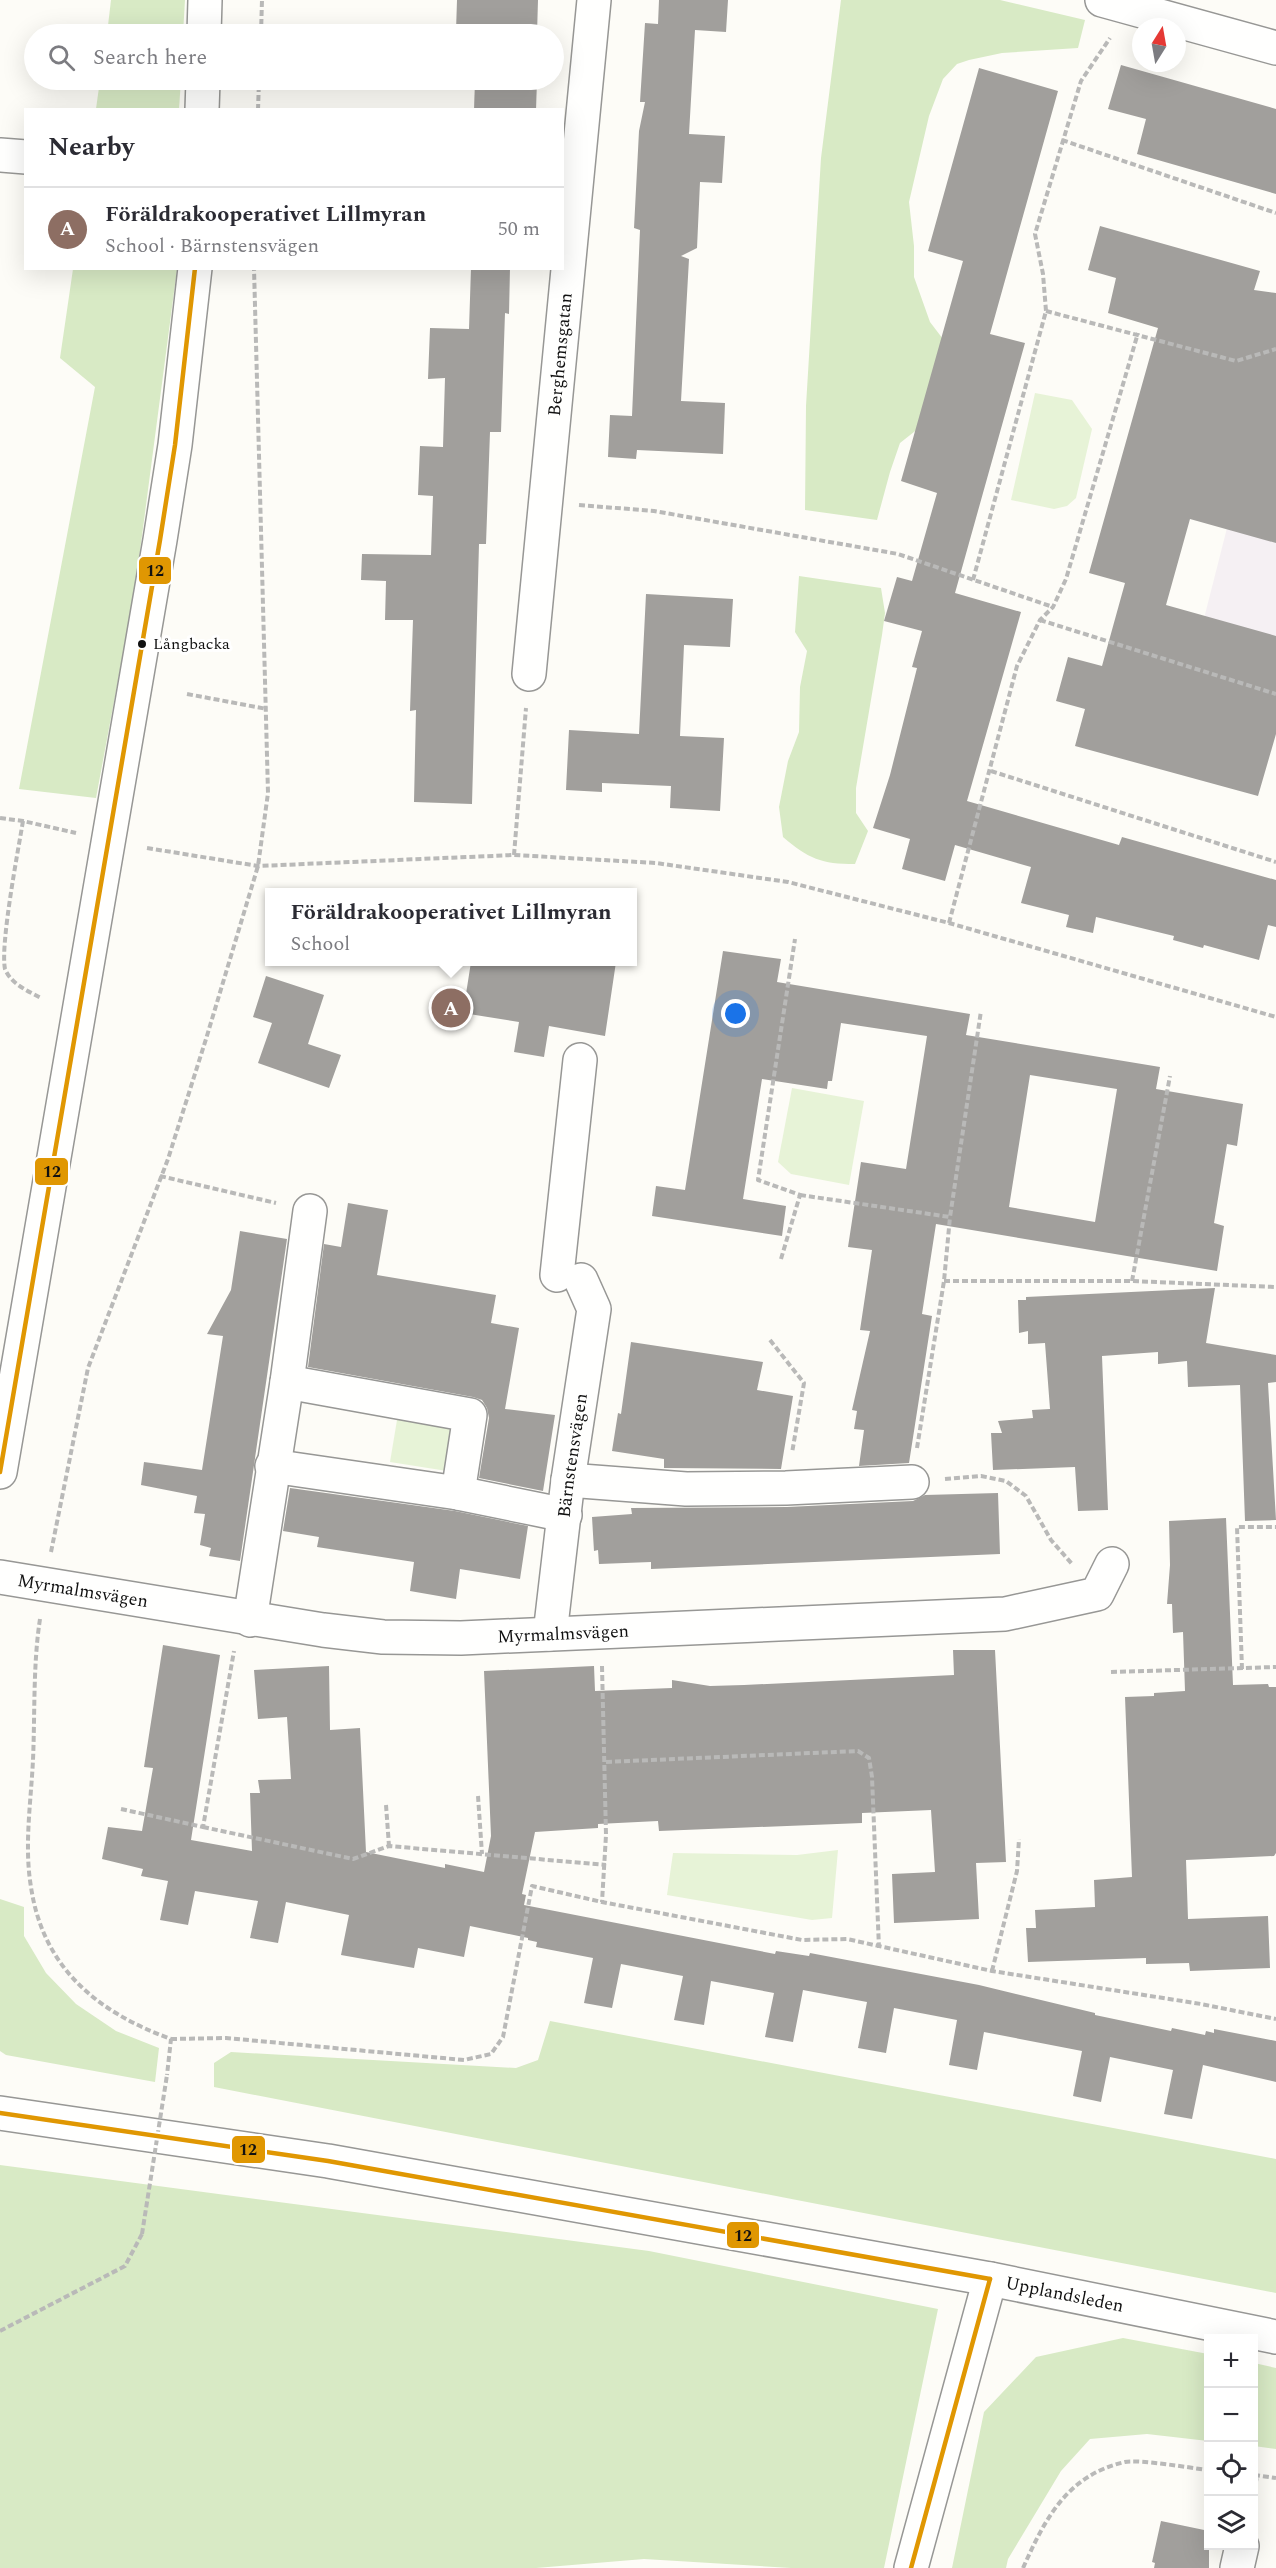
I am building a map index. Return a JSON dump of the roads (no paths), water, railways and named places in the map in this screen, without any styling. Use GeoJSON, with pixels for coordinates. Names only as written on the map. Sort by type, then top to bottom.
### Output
{"type":"FeatureCollection","features":[{"type":"Feature","properties":{"kind":"street"},"geometry":{"type":"LineString","coordinates":[[204,24],[205,0]]}},
{"type":"Feature","properties":{"kind":"street","name":"Berghemsgatan"},"geometry":{"type":"LineString","coordinates":[[529,674],[594,0]]}},
{"type":"Feature","properties":{"kind":"street"},"geometry":{"type":"LineString","coordinates":[[1117,4],[1276,48]]}},
{"type":"Feature","properties":{"kind":"street"},"geometry":{"type":"LineString","coordinates":[[202,108],[203,90]]}},
{"type":"Feature","properties":{"kind":"street"},"geometry":{"type":"LineString","coordinates":[[0,155],[24,157]]}},
{"type":"Feature","properties":{"kind":"street"},"geometry":{"type":"LineString","coordinates":[[0,1472],[13,1313],[160,540],[175,445],[195,270]]}},
{"type":"Feature","properties":{"kind":"street","name":"Bärnstensvägen"},"geometry":{"type":"LineString","coordinates":[[550,1634],[568,1480],[594,1309],[569,1278],[580,1060]]}},
{"type":"Feature","properties":{"kind":"street"},"geometry":{"type":"LineString","coordinates":[[245,1619],[287,1382],[310,1211]]}},
{"type":"Feature","properties":{"kind":"street"},"geometry":{"type":"LineString","coordinates":[[287,1382],[470,1415],[458,1493]]}},
{"type":"Feature","properties":{"kind":"street"},"geometry":{"type":"LineString","coordinates":[[272,1466],[458,1493],[565,1515]]}},
{"type":"Feature","properties":{"kind":"street"},"geometry":{"type":"LineString","coordinates":[[568,1480],[686,1489],[786,1488],[912,1482]]}},
{"type":"Feature","properties":{"kind":"street","name":"Myrmalmsvägen"},"geometry":{"type":"LineString","coordinates":[[0,1577],[245,1619],[383,1637],[461,1638],[1005,1614],[1097,1594],[1112,1564]]}},
{"type":"Feature","properties":{"kind":"street","name":"Upplandsleden"},"geometry":{"type":"LineString","coordinates":[[0,2113],[328,2162],[990,2279],[1276,2337]]}},
{"type":"Feature","properties":{"kind":"street"},"geometry":{"type":"LineString","coordinates":[[911,2568],[990,2279]]}},
{"type":"Feature","properties":{"kind":"street"},"geometry":{"type":"LineString","coordinates":[[1237,2568],[1241,2550]]}},
{"type":"Feature","properties":{"kind":"place","name":"Långbacka"},"geometry":{"type":"Point","coordinates":[142,644]}},
{"type":"Feature","properties":{"kind":"place","name":"Föräldrakooperativet Lillmyran"},"geometry":{"type":"Point","coordinates":[451,1008]}}]}
